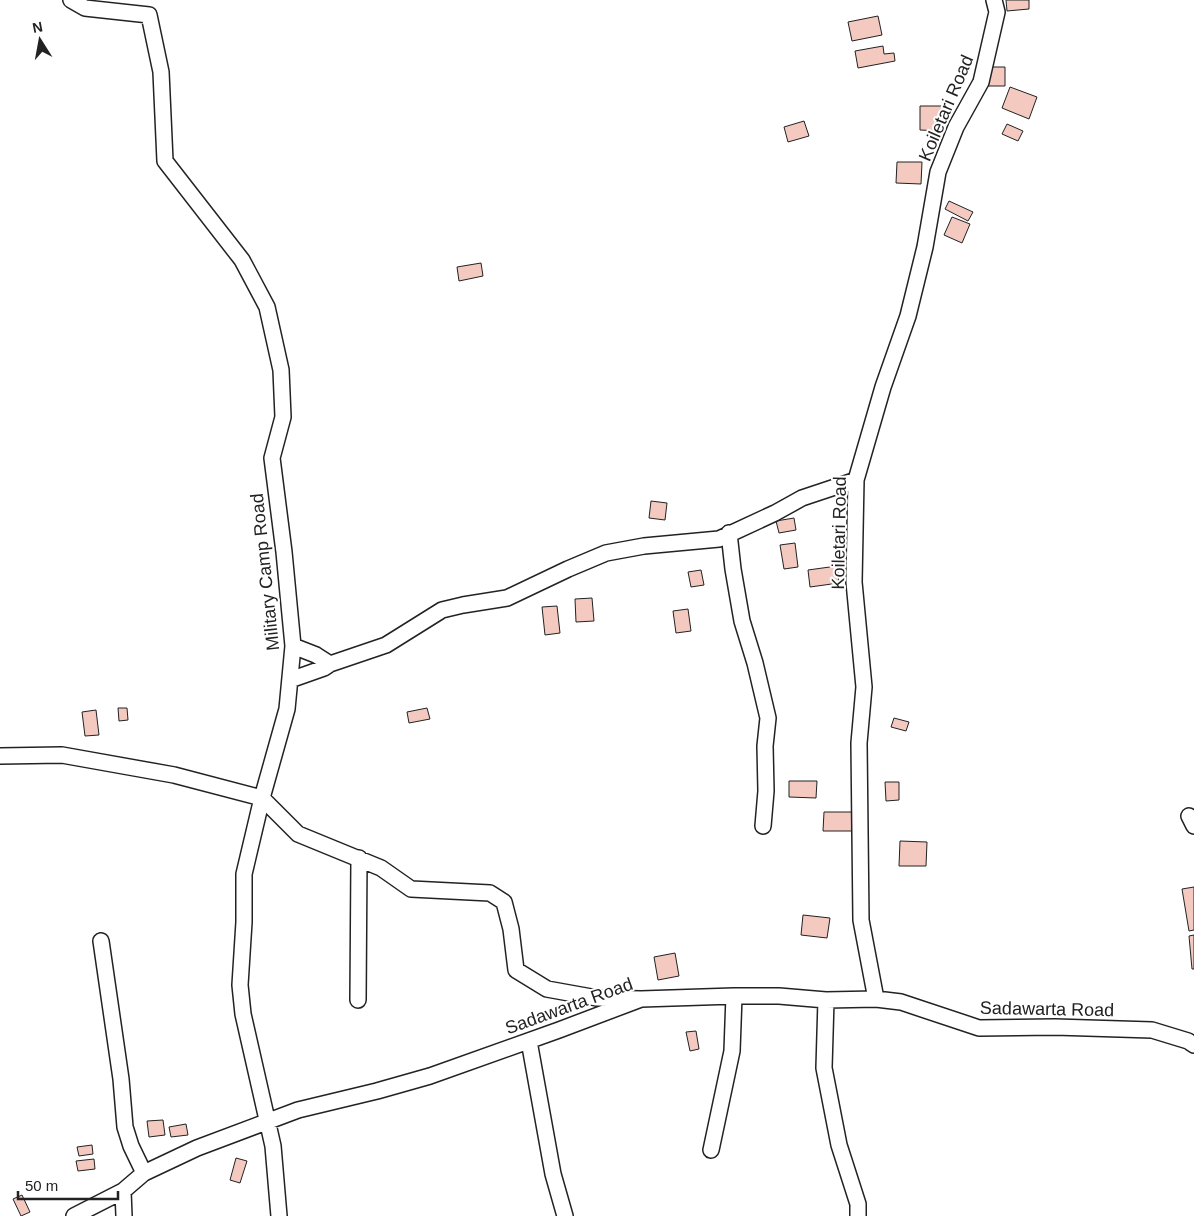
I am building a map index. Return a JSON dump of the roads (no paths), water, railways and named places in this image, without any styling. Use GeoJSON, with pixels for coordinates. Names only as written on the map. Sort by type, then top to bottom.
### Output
{"type":"FeatureCollection","features":[{"type":"Feature","properties":{"kind":"street","name":"Military Camp Road"},"geometry":{"type":"LineString","coordinates":[[71,0],[85,8],[149,15],[162,72],[165,161],[242,260],[267,307],[281,370],[283,417],[272,458],[293,646],[287,708],[262,798],[244,874],[244,922],[240,985],[243,1014],[273,1146],[279,1216]]}},
{"type":"Feature","properties":{"kind":"street","name":"Koiletari Road"},"geometry":{"type":"LineString","coordinates":[[876,999],[862,920],[859,743],[864,687],[854,582],[856,480],[882,388],[908,316],[925,247],[938,172],[956,127],[981,82],[997,12],[994,0]]}},
{"type":"Feature","properties":{"kind":"street"},"geometry":{"type":"LineString","coordinates":[[290,680],[386,645],[442,610],[507,598],[606,553],[644,546],[719,539],[802,498],[856,480]]}},
{"type":"Feature","properties":{"kind":"street"},"geometry":{"type":"LineString","coordinates":[[729,533],[732,569],[742,621],[755,663],[768,718],[765,746],[766,792],[763,826]]}},
{"type":"Feature","properties":{"kind":"street"},"geometry":{"type":"LineString","coordinates":[[293,646],[316,655],[330,664]]}},
{"type":"Feature","properties":{"kind":"street"},"geometry":{"type":"LineString","coordinates":[[0,756],[62,755],[174,775],[262,798],[298,834],[381,868],[412,889],[490,893],[504,902],[511,929],[516,970],[547,989],[597,998],[641,999]]}},
{"type":"Feature","properties":{"kind":"street"},"geometry":{"type":"LineString","coordinates":[[358,1000],[359,858]]}},
{"type":"Feature","properties":{"kind":"street"},"geometry":{"type":"LineString","coordinates":[[101,941],[121,1079],[125,1127],[131,1146],[144,1173]]}},
{"type":"Feature","properties":{"kind":"street"},"geometry":{"type":"LineString","coordinates":[[710,1150],[732,1051],[734,996]]}},
{"type":"Feature","properties":{"kind":"street","name":"Sadawarta Road"},"geometry":{"type":"LineString","coordinates":[[74,1216],[123,1191],[144,1173],[197,1148],[298,1110],[377,1092],[430,1076],[641,999],[779,996],[826,1000],[876,999],[901,1002],[979,1028],[1055,1027],[1152,1030],[1188,1041],[1194,1045]]}},
{"type":"Feature","properties":{"kind":"street"},"geometry":{"type":"LineString","coordinates":[[826,1000],[824,1068],[839,1145],[858,1204],[858,1216]]}},
{"type":"Feature","properties":{"kind":"street"},"geometry":{"type":"LineString","coordinates":[[530,1041],[553,1174],[565,1216]]}},
{"type":"Feature","properties":{"kind":"street"},"geometry":{"type":"LineString","coordinates":[[123,1191],[124,1216]]}}]}
